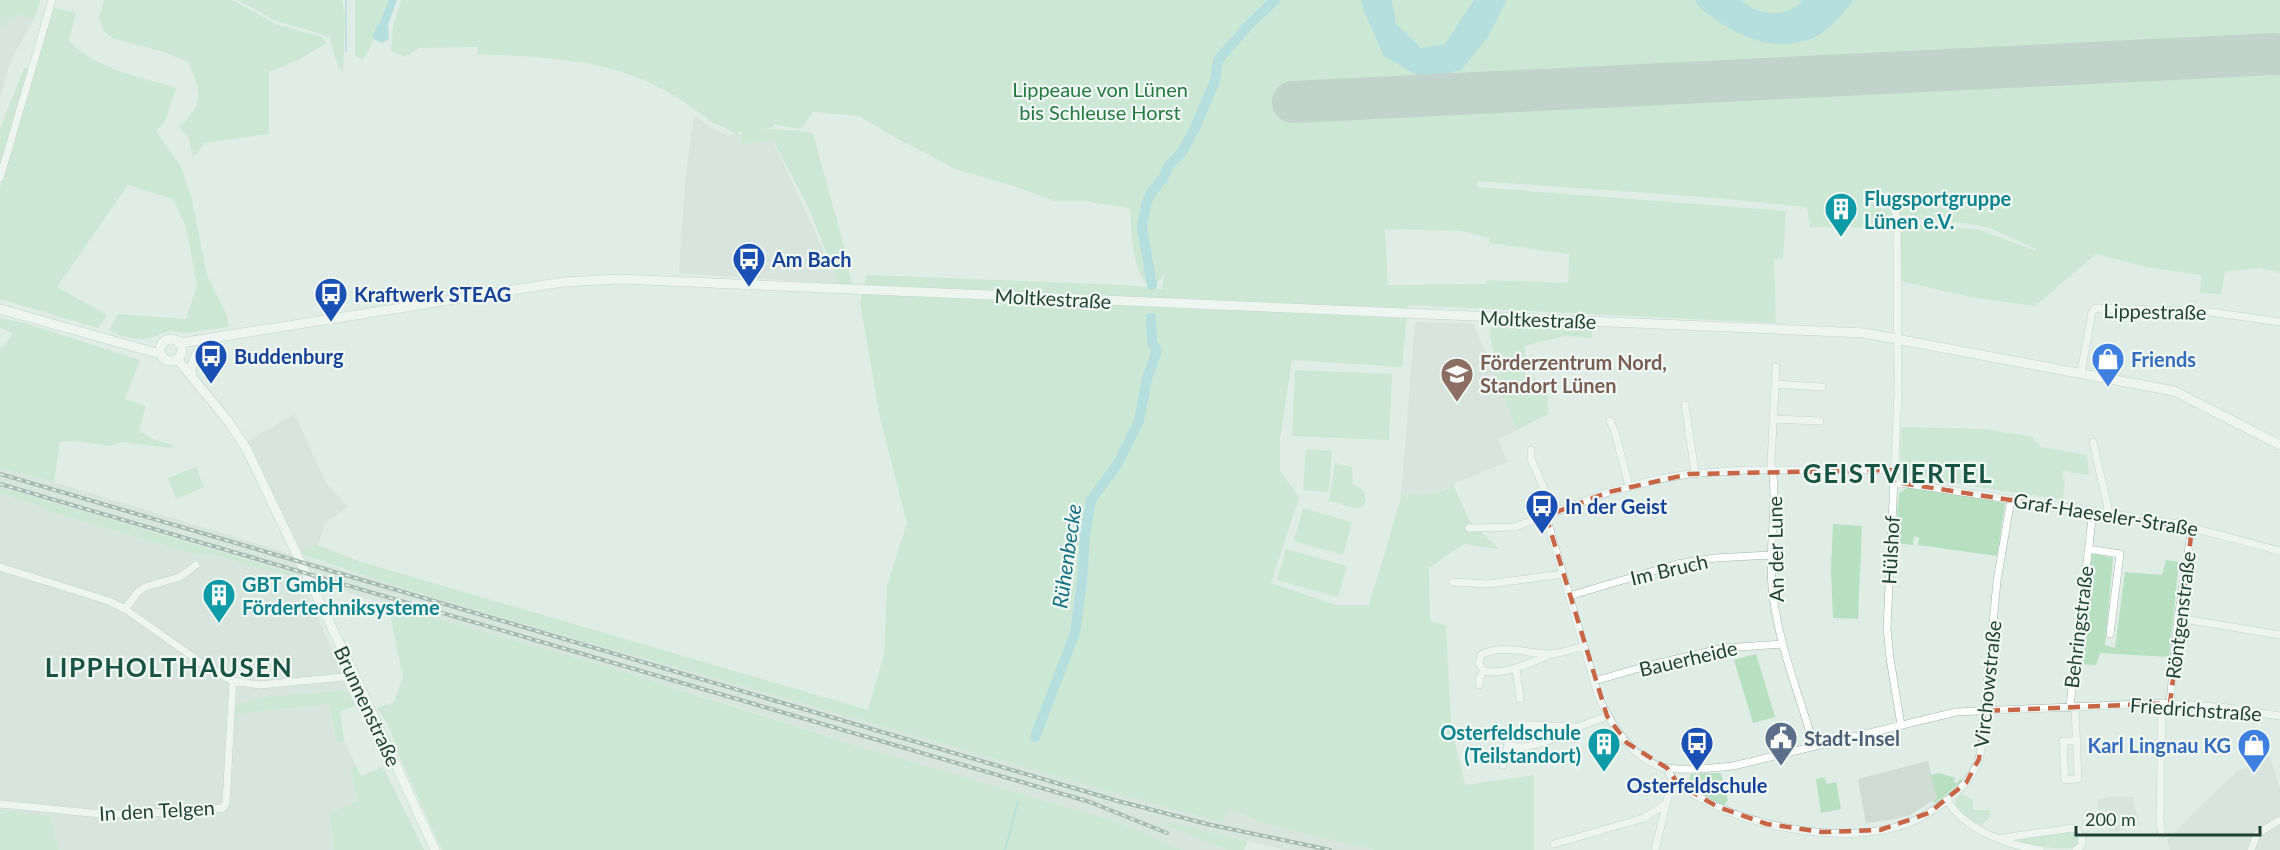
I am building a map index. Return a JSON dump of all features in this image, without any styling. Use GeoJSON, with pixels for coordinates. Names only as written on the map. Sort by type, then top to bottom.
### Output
{"type":"FeatureCollection","features":[{"type":"Feature","properties":{"kind":"street"},"geometry":{"type":"LineString","coordinates":[[0,178],[52,0]]}},
{"type":"Feature","properties":{"kind":"street"},"geometry":{"type":"LineString","coordinates":[[1892,197],[1897,219],[1898,339]]}},
{"type":"Feature","properties":{"kind":"street","name":"Moltkestraße"},"geometry":{"type":"LineString","coordinates":[[181,347],[245,332],[590,280],[655,280],[1864,333],[2184,394],[2280,445]]}},
{"type":"Feature","properties":{"kind":"street","name":"Lippestraße"},"geometry":{"type":"LineString","coordinates":[[2081,373],[2092,312],[2096,308],[2210,312],[2280,322]]}},
{"type":"Feature","properties":{"kind":"street"},"geometry":{"type":"LineString","coordinates":[[0,309],[129,347],[160,350],[170,362],[178,360],[181,347],[170,339],[160,350]]}},
{"type":"Feature","properties":{"kind":"street"},"geometry":{"type":"LineString","coordinates":[[193,377],[191,369],[193,359],[212,338]]}},
{"type":"Feature","properties":{"kind":"street","name":"Hülshof"},"geometry":{"type":"LineString","coordinates":[[1898,339],[1897,433],[1887,628],[1901,725]]}},
{"type":"Feature","properties":{"kind":"street","name":"Brunnenstraße"},"geometry":{"type":"LineString","coordinates":[[178,360],[246,448],[435,850]]}},
{"type":"Feature","properties":{"kind":"street","name":"An der Lune"},"geometry":{"type":"LineString","coordinates":[[1776,366],[1772,470],[1774,477],[1772,588],[1782,644],[1814,746]]}},
{"type":"Feature","properties":{"kind":"street"},"geometry":{"type":"LineString","coordinates":[[1775,384],[1821,387]]}},
{"type":"Feature","properties":{"kind":"street"},"geometry":{"type":"LineString","coordinates":[[1685,405],[1695,473]]}},
{"type":"Feature","properties":{"kind":"street"},"geometry":{"type":"LineString","coordinates":[[1773,418],[1820,421]]}},
{"type":"Feature","properties":{"kind":"street"},"geometry":{"type":"LineString","coordinates":[[1610,421],[1629,486]]}},
{"type":"Feature","properties":{"kind":"street"},"geometry":{"type":"LineString","coordinates":[[2093,442],[2109,513]]}},
{"type":"Feature","properties":{"kind":"street"},"geometry":{"type":"LineString","coordinates":[[1531,450],[1531,459],[1554,512]]}},
{"type":"Feature","properties":{"kind":"street"},"geometry":{"type":"LineString","coordinates":[[1469,528],[1515,527],[1589,498],[1629,486],[1695,473],[1772,470],[1894,470]]}},
{"type":"Feature","properties":{"kind":"street","name":"Graf-Haeseler-Straße"},"geometry":{"type":"LineString","coordinates":[[1894,482],[2109,513],[2192,528],[2280,551]]}},
{"type":"Feature","properties":{"kind":"street","name":"Virchowstraße"},"geometry":{"type":"LineString","coordinates":[[1672,780],[1718,807],[1742,817],[1767,824],[1814,831],[1858,832],[1895,828],[1929,813],[1947,800],[1966,783],[1976,767],[1981,751],[1997,581],[2011,499]]}},
{"type":"Feature","properties":{"kind":"street","name":"Behringstraße"},"geometry":{"type":"LineString","coordinates":[[2072,706],[2093,511]]}},
{"type":"Feature","properties":{"kind":"street"},"geometry":{"type":"LineString","coordinates":[[1546,516],[1594,681],[1608,716],[1627,743],[1651,761],[1667,768],[1672,780],[1664,805],[1655,850]]}},
{"type":"Feature","properties":{"kind":"street","name":"Röntgenstraße"},"geometry":{"type":"LineString","coordinates":[[2170,703],[2178,618],[2192,528]]}},
{"type":"Feature","properties":{"kind":"street","name":"Behringstraße"},"geometry":{"type":"LineString","coordinates":[[2088,549],[2120,555],[2110,634]]}},
{"type":"Feature","properties":{"kind":"street","name":"Im Bruch"},"geometry":{"type":"LineString","coordinates":[[1569,596],[1677,564],[1715,558],[1771,555]]}},
{"type":"Feature","properties":{"kind":"street"},"geometry":{"type":"LineString","coordinates":[[125,609],[138,592],[145,587],[180,577],[196,565]]}},
{"type":"Feature","properties":{"kind":"street"},"geometry":{"type":"LineString","coordinates":[[0,567],[94,595],[125,609],[210,669],[233,681],[259,685],[355,676]]}},
{"type":"Feature","properties":{"kind":"street"},"geometry":{"type":"LineString","coordinates":[[1453,582],[1488,584],[1563,574]]}},
{"type":"Feature","properties":{"kind":"street"},"geometry":{"type":"LineString","coordinates":[[2178,618],[2280,635]]}},
{"type":"Feature","properties":{"kind":"street","name":"Bauerheide"},"geometry":{"type":"LineString","coordinates":[[1594,681],[1724,648],[1782,644]]}},
{"type":"Feature","properties":{"kind":"street"},"geometry":{"type":"LineString","coordinates":[[1484,671],[1516,668],[1549,655],[1584,646]]}},
{"type":"Feature","properties":{"kind":"street"},"geometry":{"type":"LineString","coordinates":[[1484,671],[1479,666],[1479,660],[1484,653],[1516,650],[1549,655]]}},
{"type":"Feature","properties":{"kind":"street"},"geometry":{"type":"LineString","coordinates":[[1516,668],[1520,699]]}},
{"type":"Feature","properties":{"kind":"street"},"geometry":{"type":"LineString","coordinates":[[1479,686],[1479,679],[1484,671]]}},
{"type":"Feature","properties":{"kind":"street","name":"In den Telgen"},"geometry":{"type":"LineString","coordinates":[[0,804],[101,814],[223,808],[226,803],[233,681]]}},
{"type":"Feature","properties":{"kind":"street","name":"Röntgenstraße"},"geometry":{"type":"LineString","coordinates":[[2162,703],[2160,821],[2162,834]]}},
{"type":"Feature","properties":{"kind":"street","name":"Friedrichstraße"},"geometry":{"type":"LineString","coordinates":[[1667,768],[1733,766],[1956,712],[2170,703],[2228,708],[2280,716]]}},
{"type":"Feature","properties":{"kind":"street"},"geometry":{"type":"LineString","coordinates":[[2072,706],[2077,741],[2078,779],[2065,780],[2063,741],[2077,741]]}},
{"type":"Feature","properties":{"kind":"street"},"geometry":{"type":"LineString","coordinates":[[1578,727],[1548,724],[1518,727],[1511,729],[1505,740],[1513,747],[1531,745],[1562,736],[1578,727],[1608,716]]}},
{"type":"Feature","properties":{"kind":"street"},"geometry":{"type":"LineString","coordinates":[[1503,765],[1509,745]]}},
{"type":"Feature","properties":{"kind":"street"},"geometry":{"type":"LineString","coordinates":[[1947,800],[1965,822],[2021,846],[2041,850]]}},
{"type":"Feature","properties":{"kind":"street"},"geometry":{"type":"LineString","coordinates":[[1554,844],[1644,818],[1664,805]]}},
{"type":"Feature","properties":{"kind":"street"},"geometry":{"type":"LineString","coordinates":[[2251,850],[2257,834],[2280,820]]}},
{"type":"Feature","properties":{"kind":"street"},"geometry":{"type":"LineString","coordinates":[[2000,838],[2073,828],[2082,838],[2081,846],[2076,850]]}},
{"type":"Feature","properties":{"kind":"highlighted area"},"geometry":{"type":"Polygon","coordinates":[[[1894,470],[1894,482],[2192,528],[2170,703],[1984,711],[1979,759],[1966,783],[1929,813],[1880,830],[1822,832],[1767,824],[1718,807],[1678,784],[1667,768],[1627,743],[1607,716],[1546,516],[1609,492],[1689,474],[1894,470]]]}},
{"type":"Feature","properties":{"kind":"shaded area"},"geometry":{"type":"Polygon","coordinates":[[[0,0],[40,0],[34,19],[11,60],[0,97],[0,0]]]}},
{"type":"Feature","properties":{"kind":"shaded area"},"geometry":{"type":"Polygon","coordinates":[[[694,116],[726,135],[772,132],[773,141],[839,284],[679,273],[686,171],[694,116]]]}},
{"type":"Feature","properties":{"kind":"shaded area","name":"Förderzentrum Nord, Standort Lünen"},"geometry":{"type":"Polygon","coordinates":[[[1415,322],[1474,324],[1517,430],[1498,439],[1507,462],[1437,493],[1420,496],[1401,494],[1415,322]]]}},
{"type":"Feature","properties":{"kind":"shaded area"},"geometry":{"type":"Polygon","coordinates":[[[295,414],[326,483],[348,507],[325,523],[318,545],[301,551],[247,441],[295,414]]]}},
{"type":"Feature","properties":{"kind":"shaded area"},"geometry":{"type":"Polygon","coordinates":[[[0,468],[865,721],[1229,809],[1259,822],[1374,850],[1285,850],[1233,837],[1166,825],[1227,850],[1182,850],[1121,823],[0,487],[0,468]]]}},
{"type":"Feature","properties":{"kind":"shaded area"},"geometry":{"type":"Polygon","coordinates":[[[0,493],[37,505],[50,512],[198,555],[210,554],[300,579],[338,662],[347,690],[266,697],[235,705],[235,714],[329,704],[336,742],[344,741],[355,765],[350,767],[359,801],[330,812],[334,850],[59,850],[51,816],[0,810],[0,493]]]}},
{"type":"Feature","properties":{"kind":"shaded area"},"geometry":{"type":"Polygon","coordinates":[[[2270,756],[2280,789],[2280,850],[2170,850],[2167,839],[2237,771],[2270,756]]]}},
{"type":"Feature","properties":{"kind":"shaded area"},"geometry":{"type":"Polygon","coordinates":[[[1928,761],[1937,798],[1910,815],[1866,823],[1858,779],[1928,761]]]}},
{"type":"Feature","properties":{"kind":"shaded area"},"geometry":{"type":"Polygon","coordinates":[[[2133,797],[2139,825],[2116,832],[2109,831],[2109,823],[2098,822],[2098,799],[2133,797]]]}},
{"type":"Feature","properties":{"kind":"green space"},"geometry":{"type":"Polygon","coordinates":[[[0,0],[40,0],[34,19],[17,14],[0,28],[0,0]]]}},
{"type":"Feature","properties":{"kind":"green space"},"geometry":{"type":"Polygon","coordinates":[[[104,0],[232,0],[278,25],[322,37],[327,43],[300,59],[269,72],[269,134],[205,143],[193,158],[189,138],[179,127],[193,111],[198,97],[196,82],[188,62],[161,51],[112,38],[104,31],[99,18],[104,0]]]}},
{"type":"Feature","properties":{"kind":"green space"},"geometry":{"type":"Polygon","coordinates":[[[238,0],[342,0],[345,18],[343,72],[337,64],[330,37],[274,20],[238,0]]]}},
{"type":"Feature","properties":{"kind":"green space"},"geometry":{"type":"Polygon","coordinates":[[[355,0],[389,0],[372,35],[374,40],[363,60],[355,56],[355,0]]]}},
{"type":"Feature","properties":{"kind":"green space","name":"Lippeaue von Lünen bis Schleuse Horst"},"geometry":{"type":"Polygon","coordinates":[[[401,0],[2280,0],[2280,273],[2261,268],[2225,271],[2221,294],[2200,293],[2201,275],[2147,267],[2096,254],[2035,306],[1976,298],[1900,281],[1900,222],[1980,230],[2036,251],[1990,228],[1973,224],[1913,219],[1914,215],[1891,217],[1890,228],[1810,227],[1807,207],[1705,197],[1478,181],[1477,187],[1786,211],[1783,259],[1774,258],[1776,323],[1408,305],[1402,367],[1292,360],[1280,439],[1280,471],[1299,497],[1271,583],[1336,605],[1369,605],[1401,494],[1428,495],[1453,484],[1469,520],[1499,549],[1464,544],[1429,568],[1430,621],[1446,625],[1451,724],[1465,785],[1534,775],[1534,850],[1374,850],[1259,822],[1229,809],[1222,822],[518,622],[303,555],[301,551],[318,545],[358,561],[868,710],[884,654],[887,586],[907,523],[880,418],[860,302],[867,275],[1125,285],[1162,289],[1164,274],[1155,286],[1147,285],[1138,268],[1133,249],[1130,209],[1087,201],[1054,201],[1014,186],[958,170],[859,116],[813,112],[801,129],[773,124],[774,127],[764,129],[804,131],[813,134],[843,242],[852,284],[839,284],[810,211],[773,140],[741,144],[742,131],[736,135],[662,89],[641,79],[595,65],[548,58],[477,54],[478,47],[419,48],[405,57],[391,51],[393,27],[401,0]],[[1385,229],[1388,285],[1486,284],[1487,280],[1568,283],[1569,254],[1489,243],[1489,238],[1461,231],[1385,229]]]}},
{"type":"Feature","properties":{"kind":"green space"},"geometry":{"type":"Polygon","coordinates":[[[52,7],[76,13],[69,41],[92,59],[119,71],[176,88],[165,121],[156,131],[181,167],[192,200],[207,275],[228,318],[228,327],[187,333],[169,331],[150,338],[139,339],[121,336],[109,330],[118,314],[186,319],[197,285],[186,227],[173,199],[128,185],[57,287],[107,315],[98,328],[0,299],[0,187],[52,7]]]}},
{"type":"Feature","properties":{"kind":"green space"},"geometry":{"type":"Polygon","coordinates":[[[24,68],[29,70],[0,167],[0,129],[24,68]]]}},
{"type":"Feature","properties":{"kind":"green space"},"geometry":{"type":"Polygon","coordinates":[[[0,318],[28,324],[140,360],[125,399],[146,406],[139,431],[153,439],[174,446],[171,448],[120,442],[111,446],[78,441],[60,442],[54,482],[0,468],[0,347],[2,348],[13,334],[0,327],[0,318]]]}},
{"type":"Feature","properties":{"kind":"green space"},"geometry":{"type":"Polygon","coordinates":[[[1500,321],[1591,327],[1592,338],[1565,336],[1525,346],[1526,376],[1536,378],[1539,388],[1548,388],[1548,414],[1517,430],[1488,360],[1494,356],[1489,330],[1500,321]]]}},
{"type":"Feature","properties":{"kind":"green space"},"geometry":{"type":"Polygon","coordinates":[[[1295,370],[1392,374],[1389,440],[1292,436],[1295,370]]]}},
{"type":"Feature","properties":{"kind":"green space"},"geometry":{"type":"Polygon","coordinates":[[[1901,427],[1985,429],[2034,437],[2034,442],[2040,447],[2087,455],[2089,475],[2063,471],[2062,479],[2065,479],[2063,500],[1904,476],[1900,470],[1901,427]]]}},
{"type":"Feature","properties":{"kind":"green space"},"geometry":{"type":"Polygon","coordinates":[[[1306,449],[1332,451],[1329,492],[1303,490],[1306,449]]]}},
{"type":"Feature","properties":{"kind":"green space"},"geometry":{"type":"Polygon","coordinates":[[[1335,463],[1352,467],[1353,484],[1364,491],[1366,501],[1362,507],[1350,507],[1329,501],[1335,463]]]}},
{"type":"Feature","properties":{"kind":"green space"},"geometry":{"type":"Polygon","coordinates":[[[196,467],[204,487],[176,499],[168,478],[196,467]]]}},
{"type":"Feature","properties":{"kind":"green space"},"geometry":{"type":"Polygon","coordinates":[[[0,487],[298,575],[300,579],[210,554],[198,555],[50,512],[37,505],[0,493],[0,487]]]}},
{"type":"Feature","properties":{"kind":"green space"},"geometry":{"type":"Polygon","coordinates":[[[1908,487],[2005,503],[1997,556],[1918,545],[1919,538],[1914,536],[1913,545],[1895,543],[1899,493],[1908,487]]]}},
{"type":"Feature","properties":{"kind":"green space"},"geometry":{"type":"Polygon","coordinates":[[[1303,508],[1352,522],[1343,555],[1294,541],[1303,508]]]}},
{"type":"Feature","properties":{"kind":"green space"},"geometry":{"type":"Polygon","coordinates":[[[1833,524],[1862,526],[1858,619],[1833,618],[1831,570],[1833,524]]]}},
{"type":"Feature","properties":{"kind":"green space"},"geometry":{"type":"Polygon","coordinates":[[[1286,549],[1347,566],[1338,597],[1277,580],[1286,549]]]}},
{"type":"Feature","properties":{"kind":"green space"},"geometry":{"type":"Polygon","coordinates":[[[2092,554],[2113,558],[2105,645],[2115,648],[2125,572],[2162,575],[2166,560],[2179,562],[2169,657],[2100,653],[2096,665],[2079,664],[2092,554]]]}},
{"type":"Feature","properties":{"kind":"green space"},"geometry":{"type":"Polygon","coordinates":[[[388,605],[615,669],[858,746],[1121,823],[1182,850],[442,850],[399,756],[388,724],[377,708],[394,702],[403,677],[388,605]]]}},
{"type":"Feature","properties":{"kind":"green space"},"geometry":{"type":"Polygon","coordinates":[[[1756,654],[1775,717],[1753,723],[1734,660],[1756,654]]]}},
{"type":"Feature","properties":{"kind":"green space"},"geometry":{"type":"Polygon","coordinates":[[[347,690],[356,706],[340,711],[344,741],[336,742],[329,704],[235,714],[235,705],[266,697],[347,690]]]}},
{"type":"Feature","properties":{"kind":"green space"},"geometry":{"type":"Polygon","coordinates":[[[344,741],[361,776],[383,767],[424,850],[334,850],[330,812],[358,801],[350,767],[355,765],[344,741]]]}},
{"type":"Feature","properties":{"kind":"green space"},"geometry":{"type":"Polygon","coordinates":[[[1721,773],[1728,800],[1724,806],[1688,786],[1691,774],[1721,773]]]}},
{"type":"Feature","properties":{"kind":"green space"},"geometry":{"type":"Polygon","coordinates":[[[1939,773],[1955,778],[1954,782],[1958,783],[1959,779],[1963,780],[1936,803],[1932,801],[1937,798],[1931,775],[1939,773]]]}},
{"type":"Feature","properties":{"kind":"green space"},"geometry":{"type":"Polygon","coordinates":[[[1824,777],[1827,784],[1836,782],[1841,809],[1821,813],[1816,779],[1824,777]]]}},
{"type":"Feature","properties":{"kind":"green space"},"geometry":{"type":"Polygon","coordinates":[[[1962,794],[1973,800],[1973,810],[1990,810],[1990,817],[1981,825],[1968,819],[1956,807],[1956,799],[1962,794]]]}},
{"type":"Feature","properties":{"kind":"green space"},"geometry":{"type":"Polygon","coordinates":[[[0,810],[51,816],[59,850],[0,850],[0,810]]]}},
{"type":"Feature","properties":{"kind":"green space"},"geometry":{"type":"Polygon","coordinates":[[[1166,822],[1248,841],[1244,850],[1227,850],[1165,825],[1166,822]]]}},
{"type":"Feature","properties":{"kind":"green space"},"geometry":{"type":"Polygon","coordinates":[[[2073,830],[2081,840],[2076,848],[2044,847],[2012,840],[2073,830]]]}},
{"type":"Feature","properties":{"kind":"water"},"geometry":{"type":"Polygon","coordinates":[[[389,0],[397,0],[388,25],[389,39],[383,43],[375,40],[372,35],[389,0]]]}},
{"type":"Feature","properties":{"kind":"water"},"geometry":{"type":"Polygon","coordinates":[[[1361,0],[1392,0],[1396,24],[1421,48],[1445,44],[1474,0],[1507,0],[1488,37],[1461,70],[1440,75],[1416,75],[1384,56],[1361,0]]]}},
{"type":"Feature","properties":{"kind":"water"},"geometry":{"type":"Polygon","coordinates":[[[1695,0],[1741,0],[1763,12],[1781,13],[1797,6],[1803,0],[1854,0],[1822,33],[1809,40],[1781,44],[1739,34],[1706,13],[1695,0]]]}},
{"type":"Feature","properties":{"kind":"waterway"},"geometry":{"type":"LineString","coordinates":[[346,0],[346,51]]}},
{"type":"Feature","properties":{"kind":"waterway","name":"Rühenbecke"},"geometry":{"type":"LineString","coordinates":[[1152,285],[1142,228],[1146,204],[1151,193],[1164,177],[1168,166],[1182,152],[1194,130],[1215,81],[1218,60],[1275,0]]}},
{"type":"Feature","properties":{"kind":"waterway","name":"Rühenbecke"},"geometry":{"type":"LineString","coordinates":[[1035,737],[1075,633],[1091,500],[1117,465],[1139,421],[1147,378],[1157,351],[1152,342],[1151,318]]}},
{"type":"Feature","properties":{"kind":"waterway"},"geometry":{"type":"LineString","coordinates":[[1005,850],[1018,802]]}},
{"type":"Feature","properties":{"kind":"runway"},"geometry":{"type":"LineString","coordinates":[[1293,102],[2275,54]]}},
{"type":"Feature","properties":{"kind":"railway"},"geometry":{"type":"LineString","coordinates":[[0,474],[1118,801],[1207,824],[1330,850]]}},
{"type":"Feature","properties":{"kind":"railway"},"geometry":{"type":"LineString","coordinates":[[0,484],[1090,802],[1167,833]]}},
{"type":"Feature","properties":{"kind":"place","name":"Flugsportgruppe Lünen e.V."},"geometry":{"type":"Point","coordinates":[1841,238]}},
{"type":"Feature","properties":{"kind":"place","name":"Am Bach"},"geometry":{"type":"Point","coordinates":[749,288]}},
{"type":"Feature","properties":{"kind":"place","name":"Kraftwerk STEAG"},"geometry":{"type":"Point","coordinates":[331,323]}},
{"type":"Feature","properties":{"kind":"place","name":"Buddenburg"},"geometry":{"type":"Point","coordinates":[211,385]}},
{"type":"Feature","properties":{"kind":"place","name":"Friends"},"geometry":{"type":"Point","coordinates":[2108,388]}},
{"type":"Feature","properties":{"kind":"place","name":"Förderzentrum Nord, Standort Lünen"},"geometry":{"type":"Point","coordinates":[1457,403]}},
{"type":"Feature","properties":{"kind":"place","name":"In der Geist"},"geometry":{"type":"Point","coordinates":[1542,535]}},
{"type":"Feature","properties":{"kind":"place","name":"GBT GmbH Fördertechniksysteme"},"geometry":{"type":"Point","coordinates":[219,624]}},
{"type":"Feature","properties":{"kind":"place","name":"Stadt-Insel"},"geometry":{"type":"Point","coordinates":[1781,767]}},
{"type":"Feature","properties":{"kind":"place","name":"Osterfeldschule"},"geometry":{"type":"Point","coordinates":[1697,772]}},
{"type":"Feature","properties":{"kind":"place","name":"Osterfeldschule (Teilstandort)"},"geometry":{"type":"Point","coordinates":[1604,773]}},
{"type":"Feature","properties":{"kind":"place","name":"Karl Lingnau KG"},"geometry":{"type":"Point","coordinates":[2254,774]}},
{"type":"Feature","properties":{"kind":"district","name":"GEISTVIERTEL"},"geometry":{"type":"Point","coordinates":[1898,473]}},
{"type":"Feature","properties":{"kind":"district","name":"LIPPHOLTHAUSEN"},"geometry":{"type":"Point","coordinates":[169,667]}}]}
